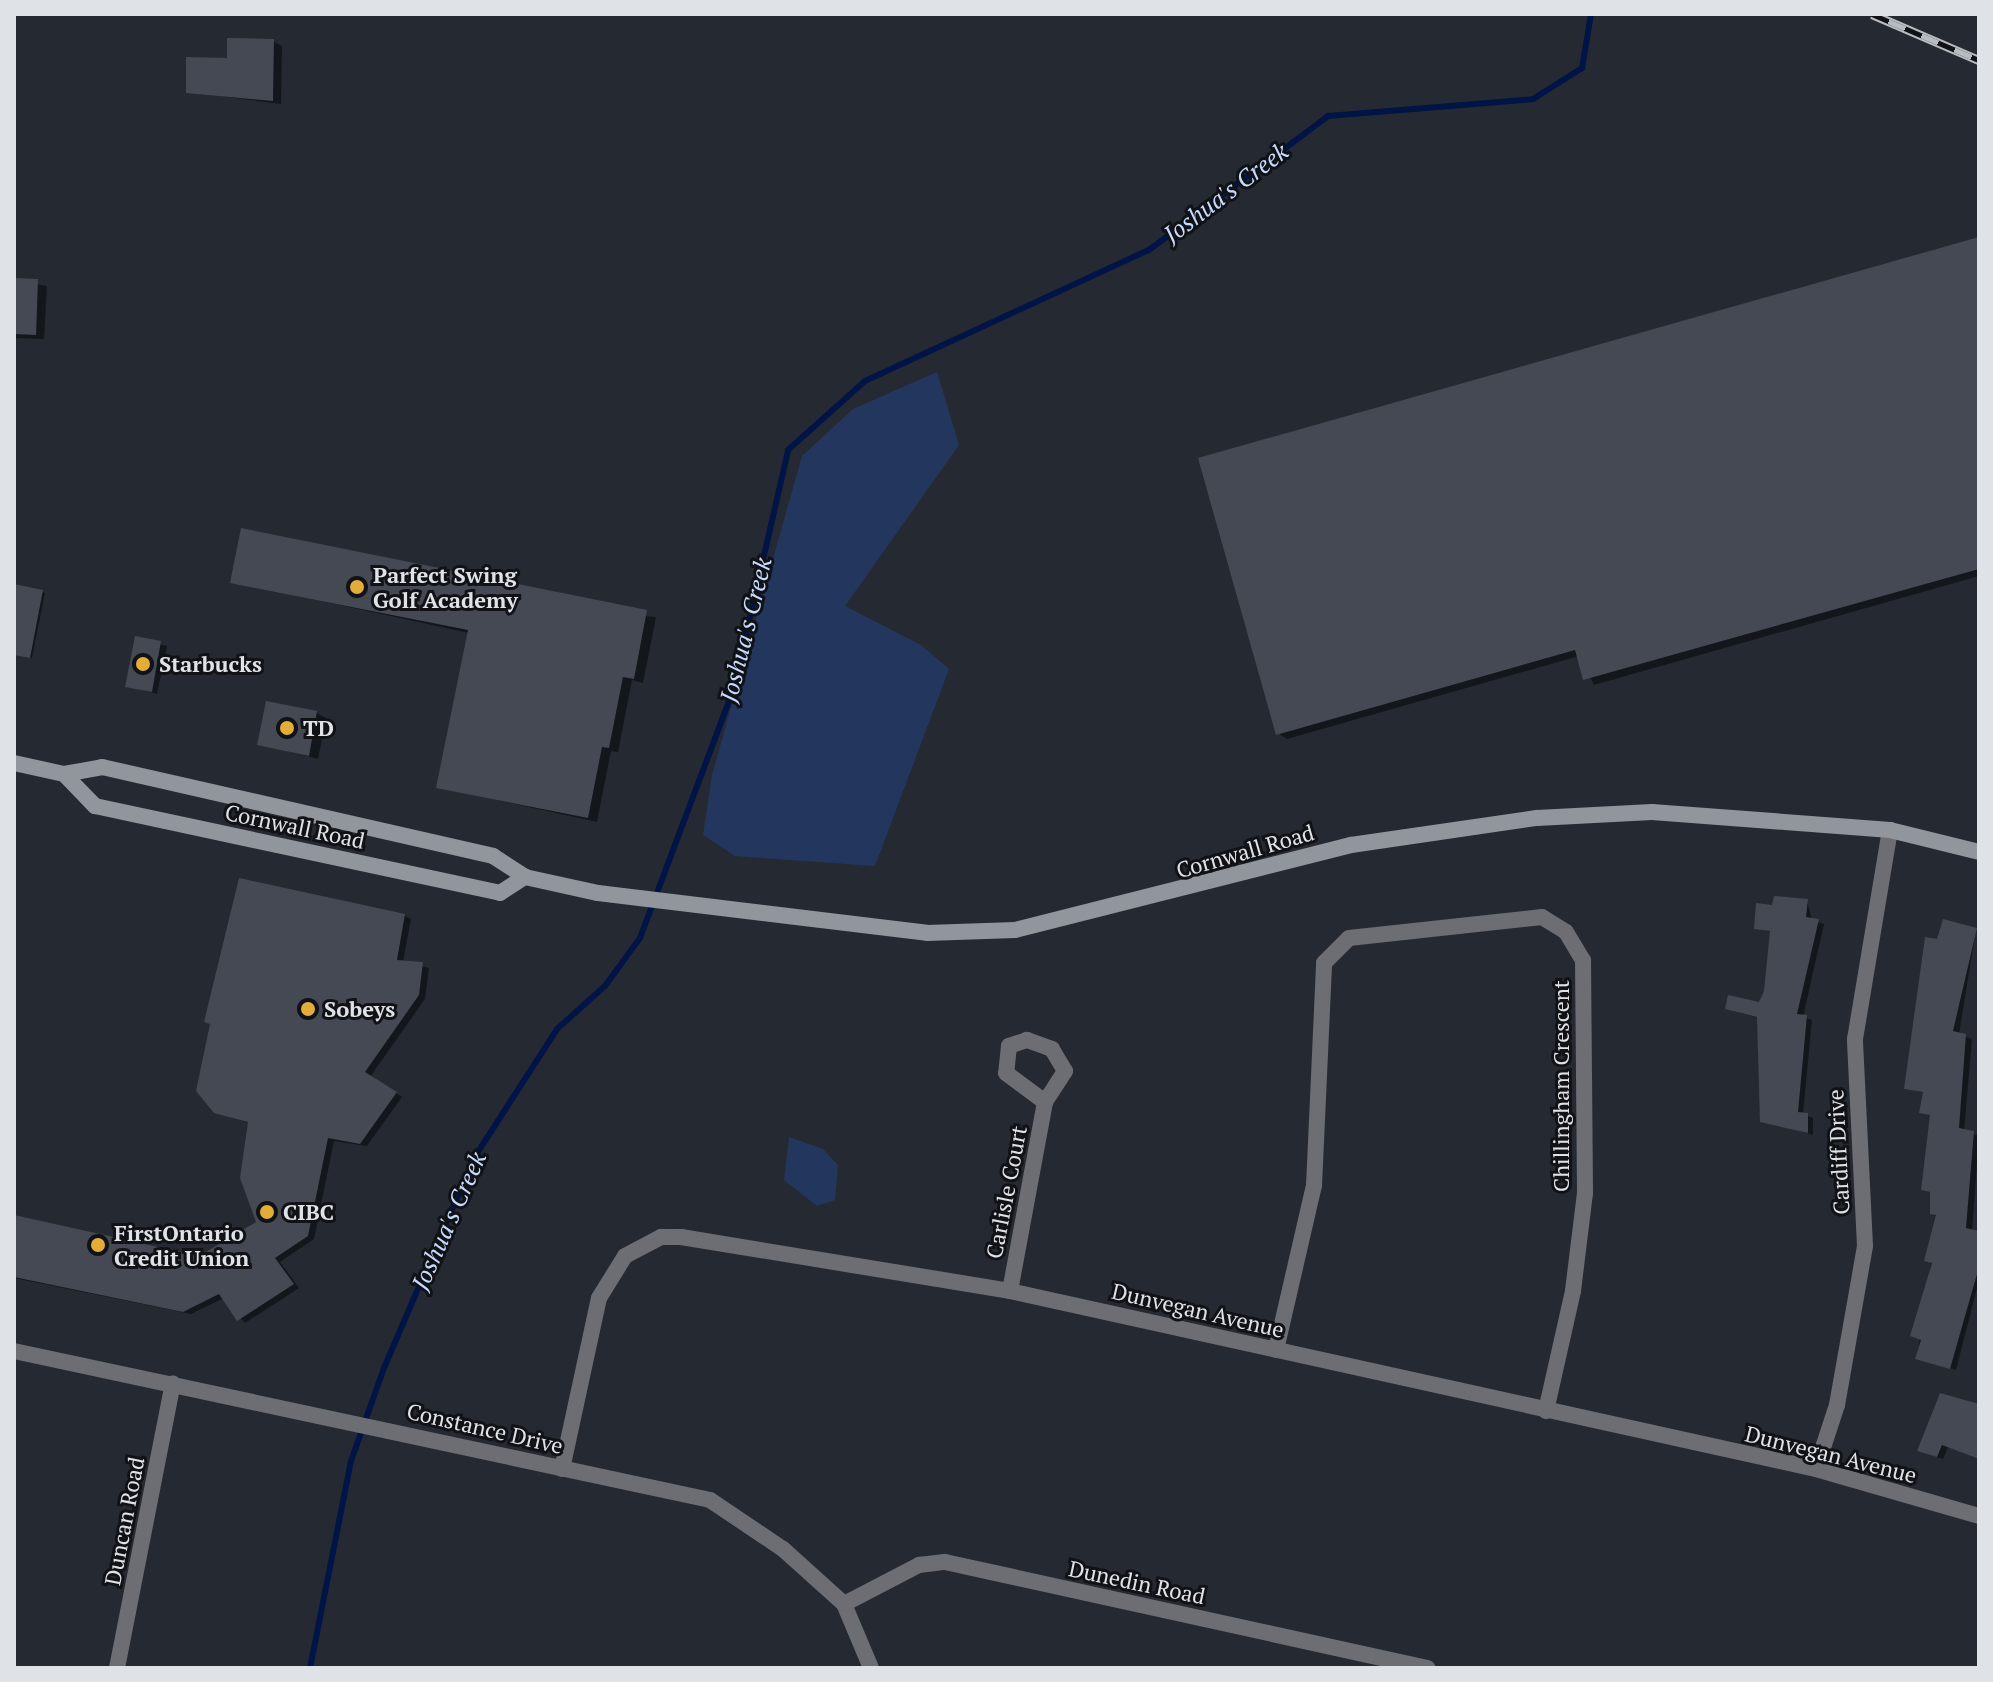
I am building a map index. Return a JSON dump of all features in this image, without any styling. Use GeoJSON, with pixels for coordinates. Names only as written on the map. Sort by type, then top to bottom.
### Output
{"type":"FeatureCollection","features":[{"type":"Feature","properties":{"kind":"main road","name":"Cornwall Road"},"geometry":{"type":"LineString","coordinates":[[14,763],[64,774],[102,767],[493,856],[525,877],[598,893],[699,911],[874,930],[1015,930],[1437,828],[1652,812],[1890,830],[1979,852]]}},
{"type":"Feature","properties":{"kind":"main road","name":"Cornwall Road"},"geometry":{"type":"LineString","coordinates":[[64,774],[95,806],[500,893],[525,877]]}},
{"type":"Feature","properties":{"kind":"street","name":"Cardiff Drive"},"geometry":{"type":"LineString","coordinates":[[1816,1469],[1837,1405],[1865,1246],[1855,1039],[1890,830]]}},
{"type":"Feature","properties":{"kind":"street","name":"Chillingham Crescent"},"geometry":{"type":"LineString","coordinates":[[1276,1350],[1314,1186],[1324,963],[1349,938],[1542,917],[1566,932],[1583,960],[1584,1146],[1573,1291],[1546,1411]]}},
{"type":"Feature","properties":{"kind":"street","name":"Carlisle Court"},"geometry":{"type":"LineString","coordinates":[[1010,1291],[1045,1102]]}},
{"type":"Feature","properties":{"kind":"street","name":"Dunvegan Avenue"},"geometry":{"type":"LineString","coordinates":[[562,1469],[599,1298],[640,1245],[681,1237],[1010,1291],[1816,1469],[1979,1516]]}},
{"type":"Feature","properties":{"kind":"street","name":"Constance Drive"},"geometry":{"type":"LineString","coordinates":[[14,1351],[411,1432],[562,1469],[710,1500],[783,1549],[844,1604],[871,1668]]}},
{"type":"Feature","properties":{"kind":"street","name":"Duncan Road"},"geometry":{"type":"LineString","coordinates":[[117,1668],[173,1383]]}},
{"type":"Feature","properties":{"kind":"street","name":"Dunedin Road"},"geometry":{"type":"LineString","coordinates":[[844,1604],[919,1565],[945,1562],[1428,1668]]}},
{"type":"Feature","properties":{"kind":"shaded area"},"geometry":{"type":"Polygon","coordinates":[[[937,372],[959,445],[845,606],[921,645],[949,669],[875,866],[735,856],[703,835],[712,775],[802,456],[853,409],[937,372]]]}},
{"type":"Feature","properties":{"kind":"shaded area"},"geometry":{"type":"Polygon","coordinates":[[[789,1137],[823,1149],[838,1165],[835,1200],[817,1206],[784,1180],[789,1137]]]}},
{"type":"Feature","properties":{"kind":"building"},"geometry":{"type":"Polygon","coordinates":[[[227,38],[274,39],[273,101],[186,93],[186,57],[227,58],[227,38]]]}},
{"type":"Feature","properties":{"kind":"building"},"geometry":{"type":"Polygon","coordinates":[[[1979,237],[1979,569],[1583,680],[1575,650],[1276,735],[1198,458],[1979,237]]]}},
{"type":"Feature","properties":{"kind":"building"},"geometry":{"type":"Polygon","coordinates":[[[14,278],[38,279],[36,335],[14,334],[14,278]]]}},
{"type":"Feature","properties":{"kind":"building"},"geometry":{"type":"Polygon","coordinates":[[[241,528],[647,610],[634,679],[623,677],[609,748],[602,747],[588,818],[436,788],[468,630],[230,583],[241,528]]]}},
{"type":"Feature","properties":{"kind":"building"},"geometry":{"type":"Polygon","coordinates":[[[14,584],[43,590],[30,658],[14,655],[14,584]]]}},
{"type":"Feature","properties":{"kind":"building","name":"Starbucks"},"geometry":{"type":"Polygon","coordinates":[[[135,636],[161,641],[152,692],[125,687],[135,636]]]}},
{"type":"Feature","properties":{"kind":"building","name":"TD"},"geometry":{"type":"Polygon","coordinates":[[[266,701],[317,711],[309,756],[257,745],[266,701]]]}},
{"type":"Feature","properties":{"kind":"building","name":"Sobeys"},"geometry":{"type":"Polygon","coordinates":[[[239,878],[405,914],[397,960],[423,962],[419,995],[365,1072],[397,1092],[360,1144],[328,1138],[308,1236],[275,1258],[294,1284],[237,1321],[219,1294],[183,1312],[14,1277],[14,1215],[199,1256],[256,1222],[240,1178],[248,1122],[214,1113],[196,1091],[210,1024],[204,1022],[239,878]]]}},
{"type":"Feature","properties":{"kind":"building"},"geometry":{"type":"Polygon","coordinates":[[[1774,896],[1808,899],[1806,917],[1819,919],[1797,1014],[1807,1015],[1798,1112],[1808,1113],[1808,1133],[1760,1122],[1757,1017],[1725,1009],[1728,995],[1759,1002],[1764,991],[1770,931],[1754,929],[1756,903],[1772,905],[1774,896]]]}},
{"type":"Feature","properties":{"kind":"building"},"geometry":{"type":"Polygon","coordinates":[[[1943,919],[1977,928],[1953,1031],[1966,1034],[1959,1128],[1974,1131],[1966,1228],[1979,1231],[1979,1267],[1950,1369],[1915,1359],[1921,1340],[1910,1336],[1932,1263],[1924,1261],[1936,1215],[1930,1214],[1930,1192],[1921,1190],[1930,1115],[1919,1113],[1923,1092],[1904,1089],[1925,937],[1937,939],[1943,919]]]}},
{"type":"Feature","properties":{"kind":"building"},"geometry":{"type":"Polygon","coordinates":[[[1940,1393],[1979,1404],[1979,1459],[1942,1445],[1937,1457],[1917,1451],[1940,1393]]]}},
{"type":"Feature","properties":{"kind":"waterway","name":"Joshua's Creek"},"geometry":{"type":"LineString","coordinates":[[310,1668],[351,1461],[384,1368],[474,1158],[557,1029],[605,986],[640,938],[733,691],[788,450],[865,381],[1149,250],[1328,116],[1533,99],[1582,68],[1591,14]]}},
{"type":"Feature","properties":{"kind":"railway"},"geometry":{"type":"LineString","coordinates":[[1872,14],[1979,60]]}},
{"type":"Feature","properties":{"kind":"place","name":"Parfect Swing Golf Academy"},"geometry":{"type":"Point","coordinates":[357,587]}},
{"type":"Feature","properties":{"kind":"place","name":"Starbucks"},"geometry":{"type":"Point","coordinates":[143,664]}},
{"type":"Feature","properties":{"kind":"place","name":"TD"},"geometry":{"type":"Point","coordinates":[287,728]}},
{"type":"Feature","properties":{"kind":"place","name":"Sobeys"},"geometry":{"type":"Point","coordinates":[308,1009]}},
{"type":"Feature","properties":{"kind":"place","name":"CIBC"},"geometry":{"type":"Point","coordinates":[267,1212]}},
{"type":"Feature","properties":{"kind":"place","name":"FirstOntario Credit Union"},"geometry":{"type":"Point","coordinates":[98,1245]}}]}
